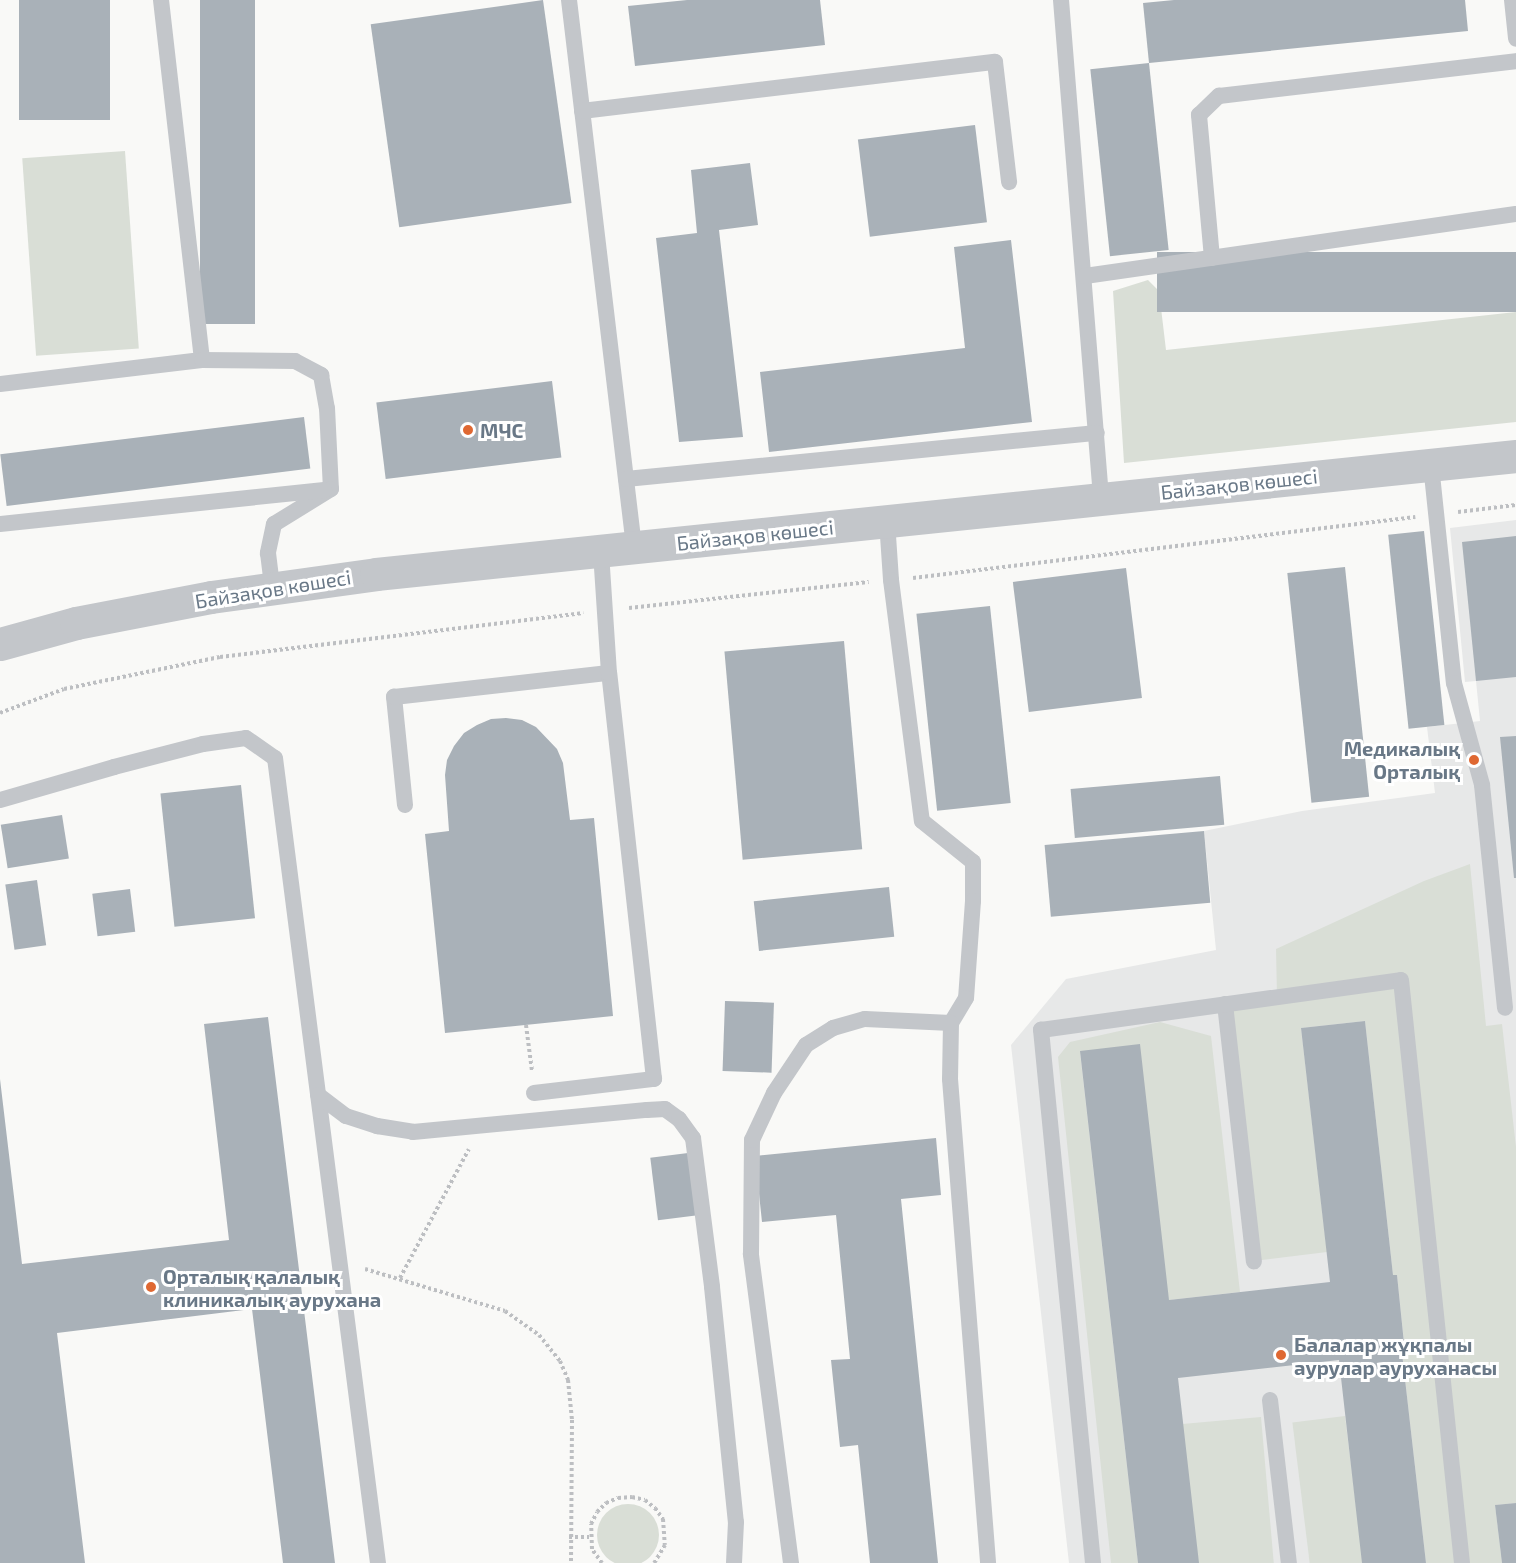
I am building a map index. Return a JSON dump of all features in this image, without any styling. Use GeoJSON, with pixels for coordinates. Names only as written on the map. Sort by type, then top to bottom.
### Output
{"type":"FeatureCollection","features":[{"type":"Feature","properties":{"kind":"street","name":"Байзақов көшесі"},"geometry":{"type":"LineString","coordinates":[[0,644],[76,623],[272,588],[601,550],[1516,456]]}},
{"type":"Feature","properties":{"kind":"lane"},"geometry":{"type":"LineString","coordinates":[[161,0],[202,360]]}},
{"type":"Feature","properties":{"kind":"lane"},"geometry":{"type":"LineString","coordinates":[[569,0],[634,547]]}},
{"type":"Feature","properties":{"kind":"lane"},"geometry":{"type":"LineString","coordinates":[[1061,0],[1085,276],[1101,498]]}},
{"type":"Feature","properties":{"kind":"lane"},"geometry":{"type":"LineString","coordinates":[[1512,0],[1516,39]]}},
{"type":"Feature","properties":{"kind":"lane"},"geometry":{"type":"LineString","coordinates":[[1212,258],[1199,115],[1219,96],[1516,61]]}},
{"type":"Feature","properties":{"kind":"lane"},"geometry":{"type":"LineString","coordinates":[[582,111],[995,62],[1009,182]]}},
{"type":"Feature","properties":{"kind":"lane"},"geometry":{"type":"LineString","coordinates":[[1085,276],[1516,214]]}},
{"type":"Feature","properties":{"kind":"lane"},"geometry":{"type":"LineString","coordinates":[[0,384],[202,360],[295,361],[321,375],[327,408],[331,489]]}},
{"type":"Feature","properties":{"kind":"lane"},"geometry":{"type":"LineString","coordinates":[[626,479],[1097,433]]}},
{"type":"Feature","properties":{"kind":"lane"},"geometry":{"type":"LineString","coordinates":[[1431,465],[1454,683],[1482,785],[1504,1008]]}},
{"type":"Feature","properties":{"kind":"lane"},"geometry":{"type":"LineString","coordinates":[[0,524],[331,489]]}},
{"type":"Feature","properties":{"kind":"lane"},"geometry":{"type":"LineString","coordinates":[[272,588],[267,553],[274,524],[331,489]]}},
{"type":"Feature","properties":{"kind":"lane"},"geometry":{"type":"LineString","coordinates":[[887,521],[891,580],[921,821],[973,862],[973,901],[966,998],[951,1023],[950,1079],[988,1563]]}},
{"type":"Feature","properties":{"kind":"lane"},"geometry":{"type":"LineString","coordinates":[[534,1093],[654,1079],[609,673],[601,550]]}},
{"type":"Feature","properties":{"kind":"lane"},"geometry":{"type":"LineString","coordinates":[[405,805],[394,697],[609,673]]}},
{"type":"Feature","properties":{"kind":"lane"},"geometry":{"type":"LineString","coordinates":[[0,800],[180,750],[246,738],[275,758],[378,1563]]}},
{"type":"Feature","properties":{"kind":"lane"},"geometry":{"type":"LineString","coordinates":[[1093,1563],[1041,1030],[1401,980],[1462,1563]]}},
{"type":"Feature","properties":{"kind":"lane"},"geometry":{"type":"LineString","coordinates":[[1225,1004],[1254,1261]]}},
{"type":"Feature","properties":{"kind":"lane"},"geometry":{"type":"LineString","coordinates":[[791,1563],[751,1254],[752,1140],[774,1093],[806,1045],[833,1028],[865,1019],[951,1023]]}},
{"type":"Feature","properties":{"kind":"lane"},"geometry":{"type":"LineString","coordinates":[[318,1095],[346,1116],[378,1126],[413,1132],[665,1109],[679,1119],[693,1138],[712,1287],[736,1522],[734,1563]]}},
{"type":"Feature","properties":{"kind":"lane"},"geometry":{"type":"LineString","coordinates":[[1270,1400],[1289,1563]]}},
{"type":"Feature","properties":{"kind":"path"},"geometry":{"type":"LineString","coordinates":[[0,713],[64,689],[220,657],[1516,505]]}},
{"type":"Feature","properties":{"kind":"path"},"geometry":{"type":"LineString","coordinates":[[526,1025],[534,1093]]}},
{"type":"Feature","properties":{"kind":"path"},"geometry":{"type":"LineString","coordinates":[[400,1278],[481,1127]]}},
{"type":"Feature","properties":{"kind":"path"},"geometry":{"type":"LineString","coordinates":[[340,1264],[400,1278],[505,1311],[539,1335],[560,1361],[568,1380],[572,1420],[574,1469],[569,1537],[571,1563]]}},
{"type":"Feature","properties":{"kind":"path"},"geometry":{"type":"LineString","coordinates":[[602,1563],[591,1549],[589,1537],[594,1518],[606,1503],[618,1497],[645,1500],[663,1519],[666,1533],[665,1545],[654,1563]]}},
{"type":"Feature","properties":{"kind":"path"},"geometry":{"type":"LineString","coordinates":[[569,1537],[589,1537]]}},
{"type":"Feature","properties":{"kind":"shaded area"},"geometry":{"type":"Polygon","coordinates":[[[125,151],[139,349],[36,356],[22,158],[125,151]]]}},
{"type":"Feature","properties":{"kind":"shaded area"},"geometry":{"type":"Polygon","coordinates":[[[1148,280],[1159,291],[1166,350],[1516,312],[1516,422],[1124,463],[1113,291],[1148,280]]]}},
{"type":"Feature","properties":{"kind":"shaded area","name":"Балалар жұқпалы аурулар ауруханасы"},"geometry":{"type":"Polygon","coordinates":[[[1516,520],[1516,1563],[1069,1563],[1011,1045],[1066,979],[1216,950],[1204,831],[1302,811],[1435,793],[1427,727],[1480,721],[1476,681],[1465,682],[1450,528],[1516,520]]]}},
{"type":"Feature","properties":{"kind":"shaded area"},"geometry":{"type":"Polygon","coordinates":[[[1470,864],[1486,1026],[1502,1024],[1516,1147],[1516,1503],[1495,1505],[1502,1563],[1426,1563],[1402,1353],[1405,1352],[1397,1275],[1393,1275],[1365,1021],[1301,1028],[1327,1252],[1254,1261],[1225,1004],[1277,996],[1276,949],[1424,881],[1470,864]]]}},
{"type":"Feature","properties":{"kind":"shaded area"},"geometry":{"type":"Polygon","coordinates":[[[1160,1022],[1211,1036],[1240,1292],[1169,1300],[1080,1052],[1138,1563],[1111,1563],[1058,1057],[1070,1042],[1160,1022]]]}},
{"type":"Feature","properties":{"kind":"shaded area"},"geometry":{"type":"Polygon","coordinates":[[[1345,1416],[1363,1563],[1310,1563],[1292,1422],[1345,1416]]]}},
{"type":"Feature","properties":{"kind":"shaded area"},"geometry":{"type":"Polygon","coordinates":[[[1261,1417],[1274,1563],[1194,1563],[1182,1424],[1261,1417]]]}},
{"type":"Feature","properties":{"kind":"shaded area"},"geometry":{"type":"Polygon","coordinates":[[[628,1504],[640,1506],[650,1513],[657,1523],[659,1535],[657,1547],[650,1557],[640,1564],[628,1566],[616,1564],[606,1557],[599,1547],[597,1535],[599,1523],[606,1513],[616,1506],[628,1504]]]}},
{"type":"Feature","properties":{"kind":"building"},"geometry":{"type":"Polygon","coordinates":[[[19,0],[110,0],[110,120],[19,120],[19,0]]]}},
{"type":"Feature","properties":{"kind":"building"},"geometry":{"type":"Polygon","coordinates":[[[200,0],[255,0],[255,324],[200,324],[200,0]]]}},
{"type":"Feature","properties":{"kind":"building"},"geometry":{"type":"Polygon","coordinates":[[[543,0],[572,203],[399,227],[371,24],[543,0]]]}},
{"type":"Feature","properties":{"kind":"building"},"geometry":{"type":"Polygon","coordinates":[[[687,0],[820,0],[825,45],[635,66],[628,6],[687,0]]]}},
{"type":"Feature","properties":{"kind":"building"},"geometry":{"type":"Polygon","coordinates":[[[1174,0],[1465,0],[1468,31],[1149,63],[1143,3],[1174,0]]]}},
{"type":"Feature","properties":{"kind":"building"},"geometry":{"type":"Polygon","coordinates":[[[1149,63],[1169,250],[1110,256],[1090,69],[1149,63]]]}},
{"type":"Feature","properties":{"kind":"building"},"geometry":{"type":"Polygon","coordinates":[[[975,125],[987,222],[870,237],[858,139],[975,125]]]}},
{"type":"Feature","properties":{"kind":"building"},"geometry":{"type":"Polygon","coordinates":[[[750,163],[758,225],[719,230],[743,437],[679,442],[656,238],[697,233],[691,170],[750,163]]]}},
{"type":"Feature","properties":{"kind":"building"},"geometry":{"type":"Polygon","coordinates":[[[1011,240],[1032,422],[769,452],[760,372],[965,348],[954,247],[1011,240]]]}},
{"type":"Feature","properties":{"kind":"building"},"geometry":{"type":"Polygon","coordinates":[[[1157,252],[1516,252],[1516,312],[1157,312],[1157,252]]]}},
{"type":"Feature","properties":{"kind":"building","name":"МЧС"},"geometry":{"type":"Polygon","coordinates":[[[552,381],[561,457],[386,479],[376,403],[552,381]]]}},
{"type":"Feature","properties":{"kind":"building"},"geometry":{"type":"Polygon","coordinates":[[[304,417],[310,469],[7,506],[0,454],[304,417]]]}},
{"type":"Feature","properties":{"kind":"building"},"geometry":{"type":"Polygon","coordinates":[[[1424,531],[1444,725],[1409,729],[1388,535],[1424,531]]]}},
{"type":"Feature","properties":{"kind":"building"},"geometry":{"type":"Polygon","coordinates":[[[1516,536],[1516,677],[1476,681],[1462,542],[1516,536]]]}},
{"type":"Feature","properties":{"kind":"building"},"geometry":{"type":"Polygon","coordinates":[[[1345,567],[1369,797],[1311,803],[1287,573],[1345,567]]]}},
{"type":"Feature","properties":{"kind":"building"},"geometry":{"type":"Polygon","coordinates":[[[1126,568],[1142,698],[1029,712],[1013,582],[1126,568]]]}},
{"type":"Feature","properties":{"kind":"building"},"geometry":{"type":"Polygon","coordinates":[[[990,606],[1011,803],[937,811],[916,614],[990,606]]]}},
{"type":"Feature","properties":{"kind":"building"},"geometry":{"type":"Polygon","coordinates":[[[844,641],[862,849],[743,860],[724,651],[844,641]]]}},
{"type":"Feature","properties":{"kind":"building"},"geometry":{"type":"Polygon","coordinates":[[[491,719],[522,720],[536,727],[557,749],[563,763],[570,820],[594,818],[613,1016],[445,1033],[425,834],[449,831],[445,775],[447,760],[454,746],[464,733],[477,725],[491,719]]]}},
{"type":"Feature","properties":{"kind":"building"},"geometry":{"type":"Polygon","coordinates":[[[1516,736],[1516,878],[1514,878],[1500,737],[1516,736]]]}},
{"type":"Feature","properties":{"kind":"building"},"geometry":{"type":"Polygon","coordinates":[[[1220,776],[1224,825],[1075,838],[1071,789],[1220,776]]]}},
{"type":"Feature","properties":{"kind":"building"},"geometry":{"type":"Polygon","coordinates":[[[241,785],[255,918],[174,927],[160,793],[241,785]]]}},
{"type":"Feature","properties":{"kind":"building"},"geometry":{"type":"Polygon","coordinates":[[[62,815],[69,858],[8,868],[1,825],[62,815]]]}},
{"type":"Feature","properties":{"kind":"building"},"geometry":{"type":"Polygon","coordinates":[[[1204,831],[1210,903],[1051,917],[1045,845],[1204,831]]]}},
{"type":"Feature","properties":{"kind":"building"},"geometry":{"type":"Polygon","coordinates":[[[37,880],[46,945],[14,950],[5,884],[37,880]]]}},
{"type":"Feature","properties":{"kind":"building"},"geometry":{"type":"Polygon","coordinates":[[[889,887],[894,937],[759,951],[754,901],[889,887]]]}},
{"type":"Feature","properties":{"kind":"building"},"geometry":{"type":"Polygon","coordinates":[[[130,889],[135,932],[98,936],[92,894],[130,889]]]}},
{"type":"Feature","properties":{"kind":"building"},"geometry":{"type":"Polygon","coordinates":[[[725,1001],[774,1003],[772,1073],[723,1071],[725,1001]]]}},
{"type":"Feature","properties":{"kind":"building","name":"Орталық қалалық клиникалық аурухана"},"geometry":{"type":"Polygon","coordinates":[[[268,1017],[335,1563],[283,1563],[252,1309],[57,1333],[85,1563],[0,1563],[0,1079],[22,1264],[229,1240],[204,1024],[268,1017]]]}},
{"type":"Feature","properties":{"kind":"building"},"geometry":{"type":"Polygon","coordinates":[[[1365,1021],[1393,1275],[1397,1275],[1405,1353],[1402,1353],[1426,1563],[1362,1563],[1339,1360],[1178,1378],[1199,1563],[1138,1563],[1080,1051],[1140,1044],[1169,1300],[1330,1282],[1301,1028],[1365,1021]]]}},
{"type":"Feature","properties":{"kind":"building"},"geometry":{"type":"Polygon","coordinates":[[[936,1138],[941,1195],[901,1199],[938,1563],[870,1563],[858,1445],[840,1447],[831,1360],[850,1359],[836,1215],[762,1222],[755,1156],[936,1138]]]}},
{"type":"Feature","properties":{"kind":"building"},"geometry":{"type":"Polygon","coordinates":[[[688,1153],[696,1216],[658,1220],[650,1158],[688,1153]]]}},
{"type":"Feature","properties":{"kind":"building"},"geometry":{"type":"Polygon","coordinates":[[[1516,1503],[1516,1563],[1502,1563],[1495,1505],[1516,1503]]]}},
{"type":"Feature","properties":{"kind":"place","name":"МЧС"},"geometry":{"type":"Point","coordinates":[468,430]}},
{"type":"Feature","properties":{"kind":"place","name":"Медикалық Орталық"},"geometry":{"type":"Point","coordinates":[1474,760]}},
{"type":"Feature","properties":{"kind":"place","name":"Орталық қалалық клиникалық аурухана"},"geometry":{"type":"Point","coordinates":[151,1287]}},
{"type":"Feature","properties":{"kind":"place","name":"Балалар жұқпалы аурулар ауруханасы"},"geometry":{"type":"Point","coordinates":[1281,1355]}}]}
